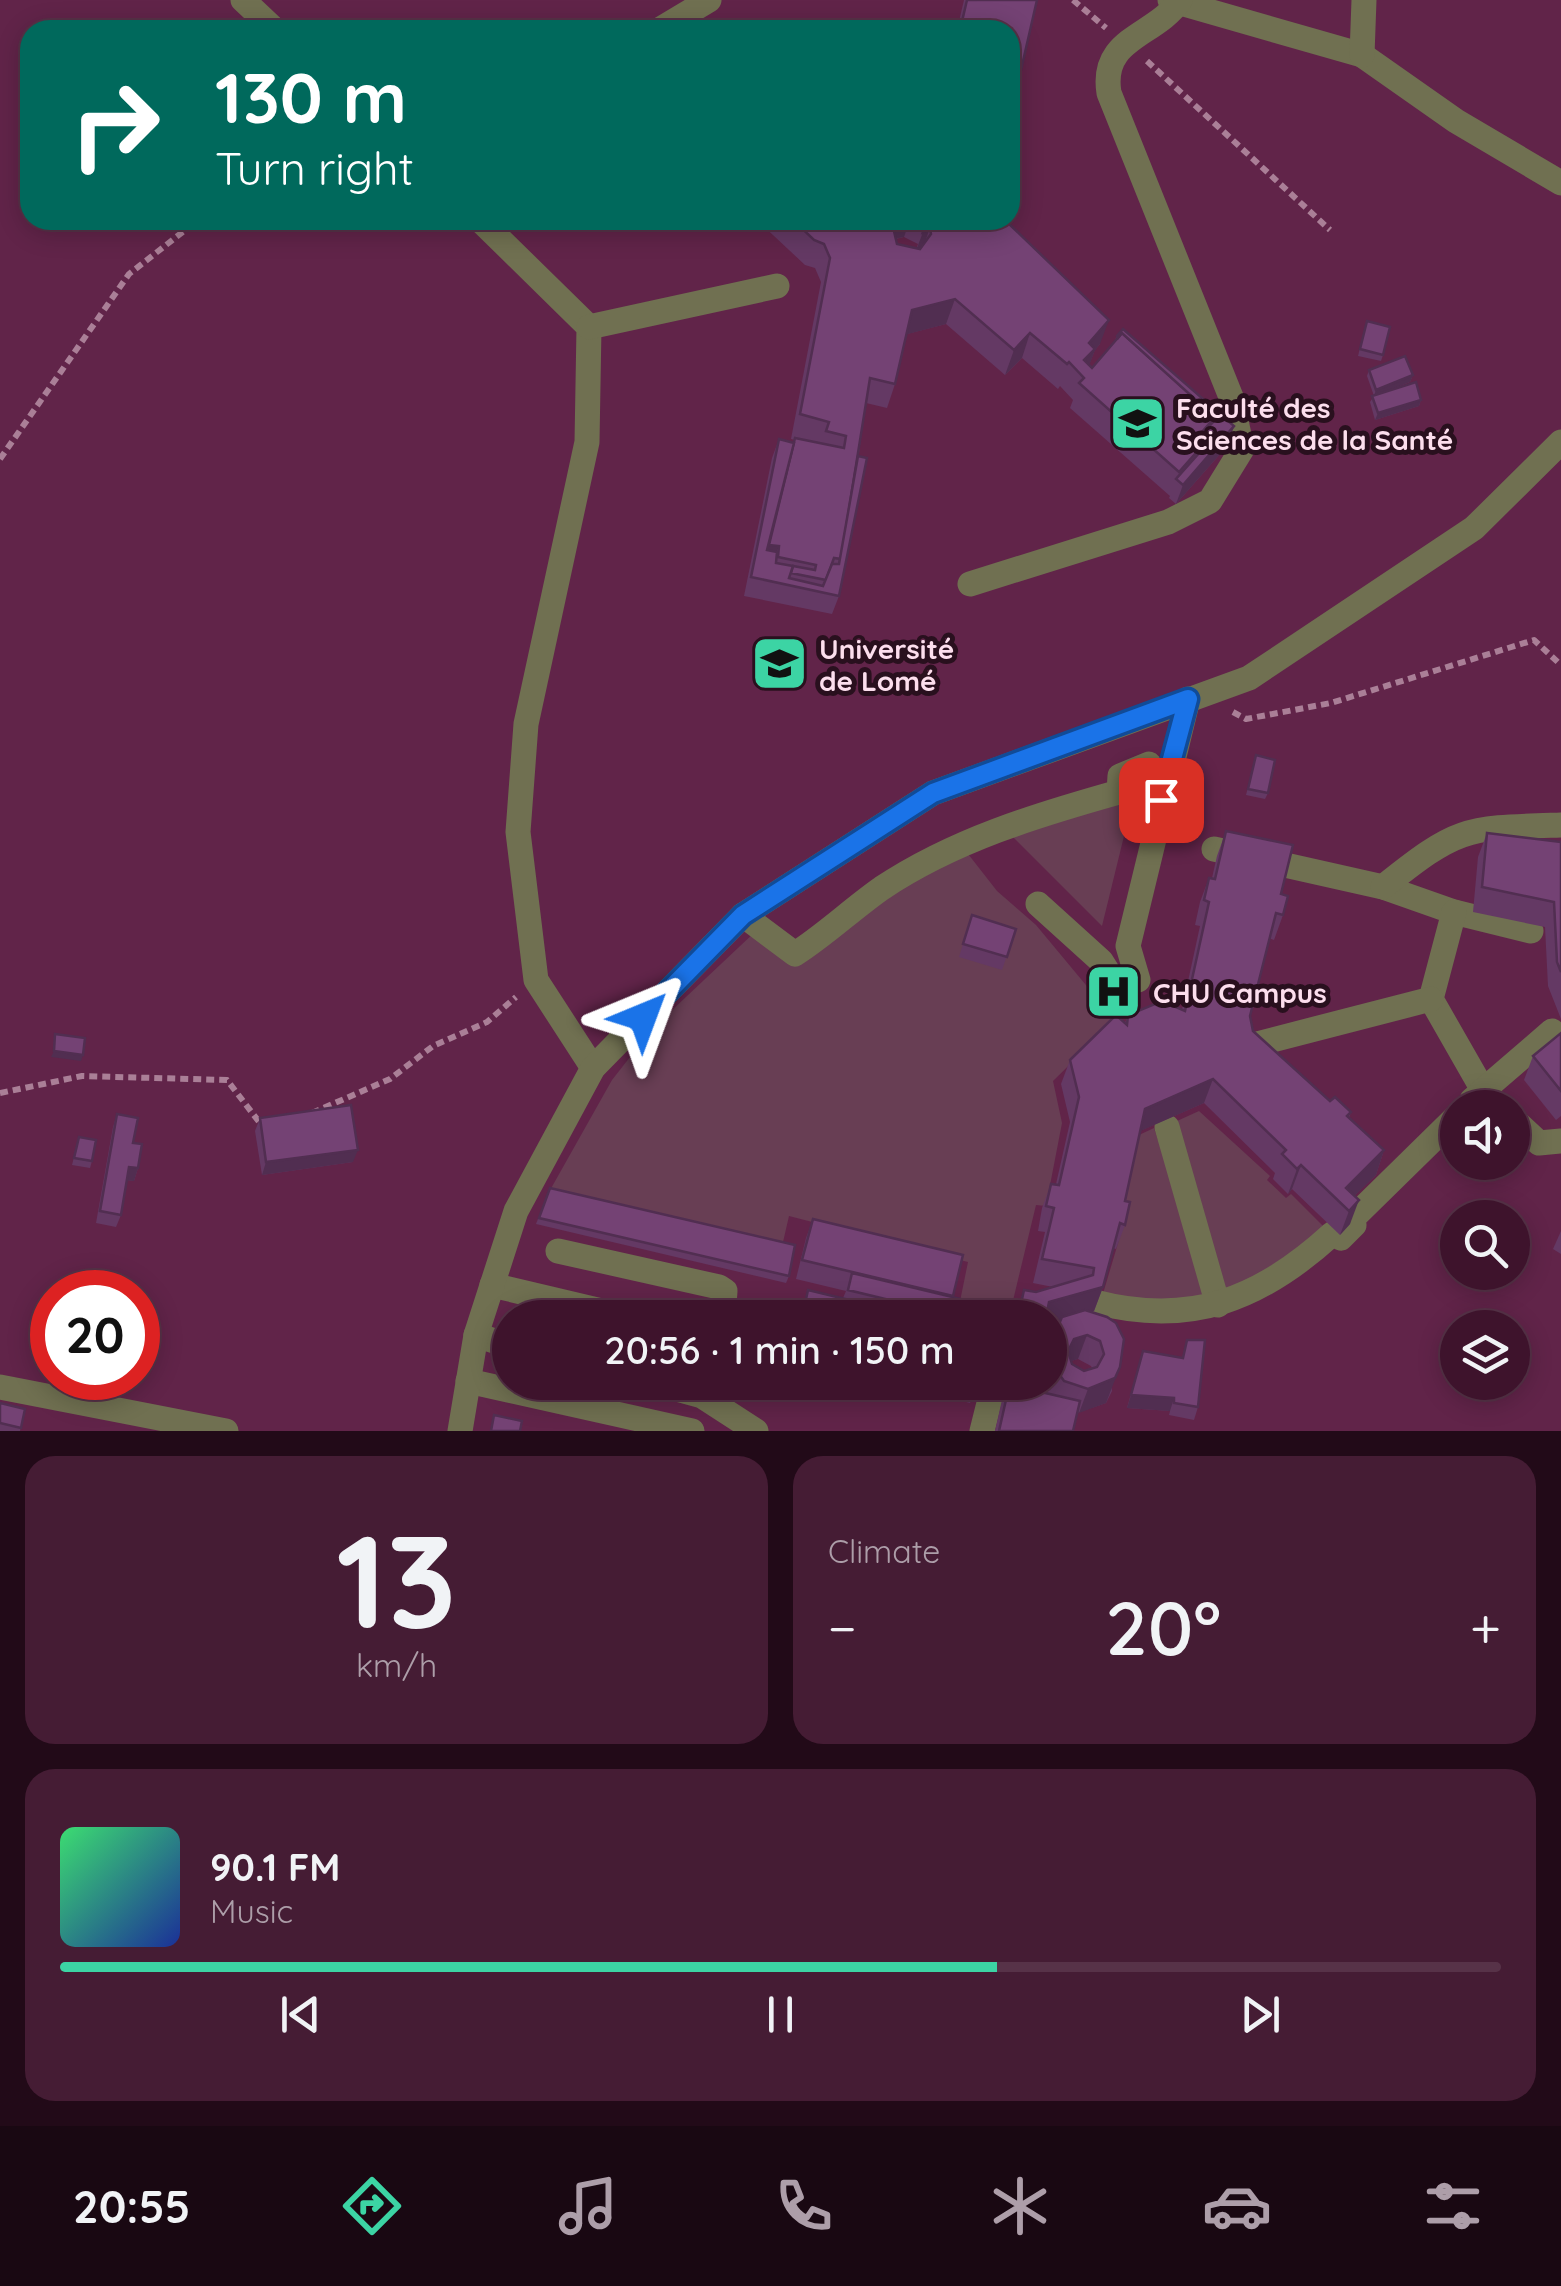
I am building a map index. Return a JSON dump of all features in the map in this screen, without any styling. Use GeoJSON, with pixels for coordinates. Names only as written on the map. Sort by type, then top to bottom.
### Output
{"type":"FeatureCollection","features":[{"type":"Feature","properties":{"kind":"lane"},"geometry":{"type":"LineString","coordinates":[[242,0],[264,20]]}},
{"type":"Feature","properties":{"kind":"lane"},"geometry":{"type":"LineString","coordinates":[[676,20],[709,0]]}},
{"type":"Feature","properties":{"kind":"lane"},"geometry":{"type":"LineString","coordinates":[[1362,55],[1364,0]]}},
{"type":"Feature","properties":{"kind":"lane"},"geometry":{"type":"LineString","coordinates":[[970,584],[1168,522],[1210,501],[1242,449],[1231,398],[1109,93],[1106,72],[1113,55],[1177,1],[1362,55],[1456,121],[1561,183]]}},
{"type":"Feature","properties":{"kind":"lane"},"geometry":{"type":"LineString","coordinates":[[490,230],[589,327],[587,442],[525,742],[518,832],[536,980],[593,1068]]}},
{"type":"Feature","properties":{"kind":"lane"},"geometry":{"type":"LineString","coordinates":[[589,327],[777,286]]}},
{"type":"Feature","properties":{"kind":"lane"},"geometry":{"type":"LineString","coordinates":[[460,1431],[476,1335],[516,1211],[593,1068],[743,915],[933,793],[1249,678],[1474,528],[1561,442]]}},
{"type":"Feature","properties":{"kind":"lane"},"geometry":{"type":"LineString","coordinates":[[1038,904],[1128,984],[1128,946],[1194,697]]}},
{"type":"Feature","properties":{"kind":"lane"},"geometry":{"type":"LineString","coordinates":[[743,915],[795,954],[883,888],[964,843],[1018,822],[1119,792],[1120,776],[1149,764],[1153,769]]}},
{"type":"Feature","properties":{"kind":"lane"},"geometry":{"type":"LineString","coordinates":[[1383,887],[1441,841],[1476,828],[1561,825]]}},
{"type":"Feature","properties":{"kind":"lane"},"geometry":{"type":"LineString","coordinates":[[1214,849],[1383,887],[1454,912],[1531,932]]}},
{"type":"Feature","properties":{"kind":"lane"},"geometry":{"type":"LineString","coordinates":[[1454,912],[1431,1000],[1477,1090]]}},
{"type":"Feature","properties":{"kind":"lane"},"geometry":{"type":"LineString","coordinates":[[1249,1046],[1431,1000]]}},
{"type":"Feature","properties":{"kind":"lane"},"geometry":{"type":"LineString","coordinates":[[1495,1090],[1552,1032]]}},
{"type":"Feature","properties":{"kind":"lane"},"geometry":{"type":"LineString","coordinates":[[1167,1126],[1218,1305]]}},
{"type":"Feature","properties":{"kind":"lane"},"geometry":{"type":"LineString","coordinates":[[1096,1302],[1152,1311],[1218,1305],[1249,1296],[1282,1276],[1332,1234],[1341,1238],[1355,1224],[1353,1218],[1440,1133]]}},
{"type":"Feature","properties":{"kind":"lane"},"geometry":{"type":"LineString","coordinates":[[1530,1135],[1539,1143],[1561,1141]]}},
{"type":"Feature","properties":{"kind":"lane"},"geometry":{"type":"LineString","coordinates":[[558,1251],[719,1288],[725,1292],[725,1300]]}},
{"type":"Feature","properties":{"kind":"lane"},"geometry":{"type":"LineString","coordinates":[[492,1285],[555,1300]]}},
{"type":"Feature","properties":{"kind":"lane"},"geometry":{"type":"LineString","coordinates":[[476,1335],[492,1340]]}},
{"type":"Feature","properties":{"kind":"lane"},"geometry":{"type":"LineString","coordinates":[[468,1380],[692,1431]]}},
{"type":"Feature","properties":{"kind":"lane"},"geometry":{"type":"LineString","coordinates":[[0,1387],[226,1431]]}},
{"type":"Feature","properties":{"kind":"lane"},"geometry":{"type":"LineString","coordinates":[[718,1400],[756,1431]]}},
{"type":"Feature","properties":{"kind":"lane"},"geometry":{"type":"LineString","coordinates":[[982,1431],[990,1400]]}},
{"type":"Feature","properties":{"kind":"path"},"geometry":{"type":"LineString","coordinates":[[1072,0],[1128,43],[1330,230]]}},
{"type":"Feature","properties":{"kind":"path"},"geometry":{"type":"LineString","coordinates":[[0,459],[129,274],[185,230]]}},
{"type":"Feature","properties":{"kind":"path"},"geometry":{"type":"LineString","coordinates":[[1194,697],[1246,718],[1331,703],[1534,640],[1561,665]]}},
{"type":"Feature","properties":{"kind":"path"},"geometry":{"type":"LineString","coordinates":[[302,1116],[390,1078],[434,1046],[487,1022],[536,980]]}},
{"type":"Feature","properties":{"kind":"path"},"geometry":{"type":"LineString","coordinates":[[0,1093],[82,1076],[227,1080],[265,1129]]}},
{"type":"Feature","properties":{"kind":"shaded area","name":"Université de Lomé"},"geometry":{"type":"Polygon","coordinates":[[[0,0],[1561,0],[1561,1431],[0,1431],[0,0]]]}},
{"type":"Feature","properties":{"kind":"shaded area"},"geometry":{"type":"Polygon","coordinates":[[[1133,778],[1136,787],[1102,926],[1006,830],[1133,778]]]}},
{"type":"Feature","properties":{"kind":"shaded area"},"geometry":{"type":"Polygon","coordinates":[[[965,850],[997,891],[1036,925],[1115,1020],[1053,1081],[1062,1123],[1046,1206],[1036,1205],[1013,1300],[960,1300],[968,1262],[789,1216],[783,1242],[549,1192],[612,1080],[652,1029],[756,931],[791,964],[886,894],[965,850]]]}},
{"type":"Feature","properties":{"kind":"shaded area"},"geometry":{"type":"Polygon","coordinates":[[[1199,1111],[1270,1176],[1267,1180],[1286,1198],[1291,1194],[1327,1230],[1224,1296],[1177,1121],[1199,1111]]]}},
{"type":"Feature","properties":{"kind":"shaded area"},"geometry":{"type":"Polygon","coordinates":[[[1154,1128],[1158,1140],[1162,1139],[1209,1295],[1198,1302],[1102,1297],[1124,1223],[1120,1221],[1139,1135],[1154,1128]]]}},
{"type":"Feature","properties":{"kind":"building"},"geometry":{"type":"Polygon","coordinates":[[[967,0],[1037,0],[1020,74],[1020,20],[962,20],[967,0]]]}},
{"type":"Feature","properties":{"kind":"building","name":"Faculté des Sciences de la Santé"},"geometry":{"type":"Polygon","coordinates":[[[804,230],[894,230],[897,244],[920,249],[930,230],[1015,230],[1109,320],[1089,343],[1095,349],[1084,360],[1092,368],[1122,333],[1215,417],[1194,441],[1201,447],[1179,472],[1079,383],[1084,378],[1069,362],[1030,333],[1014,350],[955,299],[912,310],[895,384],[870,378],[841,559],[834,558],[826,580],[791,573],[793,566],[815,570],[816,565],[778,557],[779,546],[769,545],[795,438],[844,448],[846,436],[826,431],[829,422],[800,414],[830,258],[824,244],[804,230]]]}},
{"type":"Feature","properties":{"kind":"building"},"geometry":{"type":"Polygon","coordinates":[[[1367,321],[1390,327],[1383,355],[1360,349],[1367,321]]]}},
{"type":"Feature","properties":{"kind":"building"},"geometry":{"type":"Polygon","coordinates":[[[1123,329],[1234,426],[1183,485],[1176,479],[1199,453],[1201,447],[1195,442],[1215,417],[1122,333],[1118,338],[1123,329]]]}},
{"type":"Feature","properties":{"kind":"building"},"geometry":{"type":"Polygon","coordinates":[[[1405,356],[1413,375],[1376,390],[1369,370],[1405,356]]]}},
{"type":"Feature","properties":{"kind":"building"},"geometry":{"type":"Polygon","coordinates":[[[1416,382],[1421,400],[1378,413],[1372,396],[1416,382]]]}},
{"type":"Feature","properties":{"kind":"building"},"geometry":{"type":"Polygon","coordinates":[[[779,439],[794,443],[767,550],[777,552],[776,563],[793,566],[789,578],[823,586],[832,564],[839,564],[858,456],[867,458],[839,596],[751,577],[779,439]]]}},
{"type":"Feature","properties":{"kind":"building"},"geometry":{"type":"Polygon","coordinates":[[[1256,755],[1275,760],[1268,793],[1248,789],[1256,755]]]}},
{"type":"Feature","properties":{"kind":"building"},"geometry":{"type":"Polygon","coordinates":[[[1226,831],[1293,845],[1281,894],[1288,896],[1283,915],[1276,913],[1250,1016],[1253,1031],[1330,1101],[1335,1097],[1351,1112],[1347,1116],[1384,1150],[1346,1188],[1359,1200],[1349,1211],[1301,1165],[1297,1169],[1282,1154],[1286,1150],[1213,1079],[1145,1109],[1125,1201],[1130,1202],[1125,1225],[1120,1223],[1103,1287],[1056,1300],[1022,1300],[1024,1290],[1036,1292],[1093,1275],[1094,1268],[1042,1259],[1054,1208],[1046,1206],[1051,1184],[1059,1185],[1079,1097],[1070,1060],[1116,1015],[1127,1025],[1128,1015],[1162,1001],[1185,1011],[1209,902],[1204,900],[1209,878],[1215,879],[1226,831]]]}},
{"type":"Feature","properties":{"kind":"building"},"geometry":{"type":"Polygon","coordinates":[[[1487,833],[1561,842],[1561,972],[1554,902],[1482,887],[1487,833]]]}},
{"type":"Feature","properties":{"kind":"building"},"geometry":{"type":"Polygon","coordinates":[[[972,915],[1016,929],[1007,957],[963,944],[972,915]]]}},
{"type":"Feature","properties":{"kind":"building"},"geometry":{"type":"Polygon","coordinates":[[[1561,1033],[1561,1091],[1533,1056],[1561,1033]]]}},
{"type":"Feature","properties":{"kind":"building"},"geometry":{"type":"Polygon","coordinates":[[[55,1034],[85,1038],[83,1055],[54,1051],[55,1034]]]}},
{"type":"Feature","properties":{"kind":"building"},"geometry":{"type":"Polygon","coordinates":[[[351,1105],[358,1150],[266,1162],[260,1118],[351,1105]]]}},
{"type":"Feature","properties":{"kind":"building"},"geometry":{"type":"Polygon","coordinates":[[[117,1114],[138,1118],[133,1143],[142,1144],[138,1168],[129,1167],[121,1215],[100,1211],[117,1114]]]}},
{"type":"Feature","properties":{"kind":"building"},"geometry":{"type":"Polygon","coordinates":[[[79,1137],[96,1140],[92,1161],[74,1158],[79,1137]]]}},
{"type":"Feature","properties":{"kind":"building"},"geometry":{"type":"Polygon","coordinates":[[[550,1188],[795,1245],[789,1276],[539,1218],[550,1188]]]}},
{"type":"Feature","properties":{"kind":"building"},"geometry":{"type":"Polygon","coordinates":[[[813,1219],[963,1255],[953,1296],[802,1260],[813,1219]]]}},
{"type":"Feature","properties":{"kind":"building"},"geometry":{"type":"Polygon","coordinates":[[[852,1273],[965,1300],[889,1300],[848,1290],[852,1273]]]}},
{"type":"Feature","properties":{"kind":"building"},"geometry":{"type":"Polygon","coordinates":[[[808,1290],[849,1300],[806,1300],[808,1290]]]}},
{"type":"Feature","properties":{"kind":"building"},"geometry":{"type":"Polygon","coordinates":[[[1085,1310],[1116,1323],[1124,1339],[1115,1378],[1088,1389],[1067,1382],[1067,1315],[1085,1310]],[[1087,1335],[1074,1339],[1068,1351],[1072,1364],[1084,1371],[1097,1367],[1104,1354],[1100,1341],[1087,1335]]]}},
{"type":"Feature","properties":{"kind":"building"},"geometry":{"type":"Polygon","coordinates":[[[1187,1340],[1205,1340],[1198,1407],[1174,1403],[1174,1398],[1131,1395],[1143,1351],[1183,1358],[1187,1340]]]}},
{"type":"Feature","properties":{"kind":"building"},"geometry":{"type":"Polygon","coordinates":[[[1006,1400],[1080,1401],[1073,1431],[999,1431],[1006,1400]]]}},
{"type":"Feature","properties":{"kind":"building"},"geometry":{"type":"Polygon","coordinates":[[[0,1403],[25,1409],[21,1428],[0,1423],[0,1403]]]}},
{"type":"Feature","properties":{"kind":"building"},"geometry":{"type":"Polygon","coordinates":[[[494,1415],[522,1421],[520,1431],[491,1431],[494,1415]]]}},
{"type":"Feature","properties":{"kind":"place","name":"Faculté des Sciences de la Santé"},"geometry":{"type":"Point","coordinates":[1137,423]}},
{"type":"Feature","properties":{"kind":"place","name":"Université de Lomé"},"geometry":{"type":"Point","coordinates":[780,664]}},
{"type":"Feature","properties":{"kind":"place","name":"CHU Campus"},"geometry":{"type":"Point","coordinates":[1114,992]}},
{"type":"Feature","properties":{"kind":"route"},"geometry":{"type":"LineString","coordinates":[[643,1017],[743,915],[933,793],[1188,699],[1161,800]]}}]}
